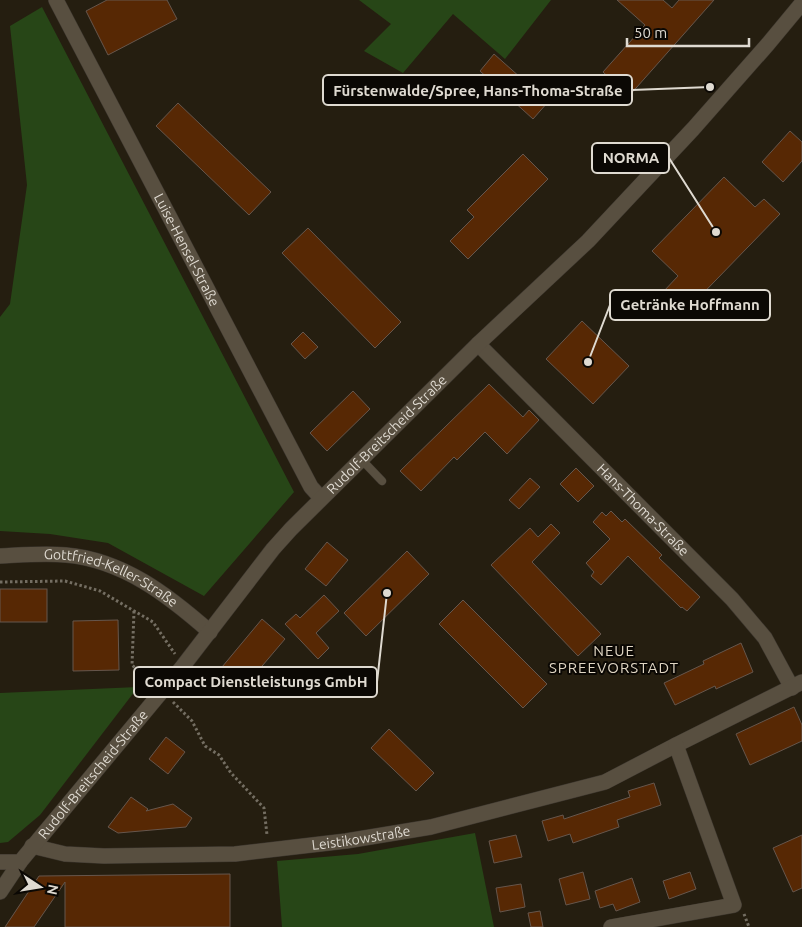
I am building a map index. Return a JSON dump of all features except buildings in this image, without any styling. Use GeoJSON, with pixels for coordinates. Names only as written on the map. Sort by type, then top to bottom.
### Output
{"type":"FeatureCollection","features":[{"type":"Feature","properties":{"kind":"street","name":"Luise-Hensel-Straße"},"geometry":{"type":"LineString","coordinates":[[56,0],[311,487],[321,498]]}},
{"type":"Feature","properties":{"kind":"street","name":"Rudolf-Breitscheid-Straße"},"geometry":{"type":"LineString","coordinates":[[0,892],[32,846],[210,632],[273,549],[321,498],[478,344],[588,241],[693,129],[802,3]]}},
{"type":"Feature","properties":{"kind":"street","name":"Hans-Thoma-Straße"},"geometry":{"type":"LineString","coordinates":[[478,344],[732,599],[765,638],[797,685]]}},
{"type":"Feature","properties":{"kind":"street","name":"Gottfried-Keller-Straße"},"geometry":{"type":"LineString","coordinates":[[0,556],[65,555],[89,559],[118,568],[142,580],[186,611],[210,632]]}},
{"type":"Feature","properties":{"kind":"street","name":"Leistikowstraße"},"geometry":{"type":"LineString","coordinates":[[32,846],[65,854],[104,856],[235,854],[346,841],[431,827],[605,782],[797,685]]}},
{"type":"Feature","properties":{"kind":"street"},"geometry":{"type":"LineString","coordinates":[[611,927],[734,906],[676,745]]}},
{"type":"Feature","properties":{"kind":"street"},"geometry":{"type":"LineString","coordinates":[[0,862],[20,862]]}},
{"type":"Feature","properties":{"kind":"lane"},"geometry":{"type":"LineString","coordinates":[[362,459],[382,481]]}},
{"type":"Feature","properties":{"kind":"path"},"geometry":{"type":"LineString","coordinates":[[0,582],[65,581],[100,591],[153,622],[182,666]]}},
{"type":"Feature","properties":{"kind":"path"},"geometry":{"type":"LineString","coordinates":[[134,611],[132,665],[192,721],[205,746],[219,755],[231,773],[264,808],[267,822],[268,851]]}},
{"type":"Feature","properties":{"kind":"green space"},"geometry":{"type":"Polygon","coordinates":[[[359,0],[551,0],[505,59],[453,14],[403,73],[364,51],[391,24],[359,0]]]}},
{"type":"Feature","properties":{"kind":"green space"},"geometry":{"type":"Polygon","coordinates":[[[42,7],[294,492],[204,596],[108,543],[50,534],[0,531],[0,317],[10,304],[27,185],[10,26],[42,7]]]}},
{"type":"Feature","properties":{"kind":"green space"},"geometry":{"type":"Polygon","coordinates":[[[138,687],[40,815],[8,842],[0,843],[0,693],[138,687]]]}},
{"type":"Feature","properties":{"kind":"green space"},"geometry":{"type":"Polygon","coordinates":[[[475,833],[494,927],[282,927],[277,861],[358,854],[475,833]]]}},
{"type":"Feature","properties":{"kind":"place","name":"Fürstenwalde/Spree, Hans-Thoma-Straße"},"geometry":{"type":"Point","coordinates":[710,87]}},
{"type":"Feature","properties":{"kind":"place","name":"NORMA"},"geometry":{"type":"Point","coordinates":[716,232]}},
{"type":"Feature","properties":{"kind":"place","name":"Getränke Hoffmann"},"geometry":{"type":"Point","coordinates":[588,362]}},
{"type":"Feature","properties":{"kind":"place","name":"Compact Dienstleistungs GmbH"},"geometry":{"type":"Point","coordinates":[387,593]}},
{"type":"Feature","properties":{"kind":"district","name":"NEUE SPREEVORSTADT"},"geometry":{"type":"Point","coordinates":[614,658]}}]}
